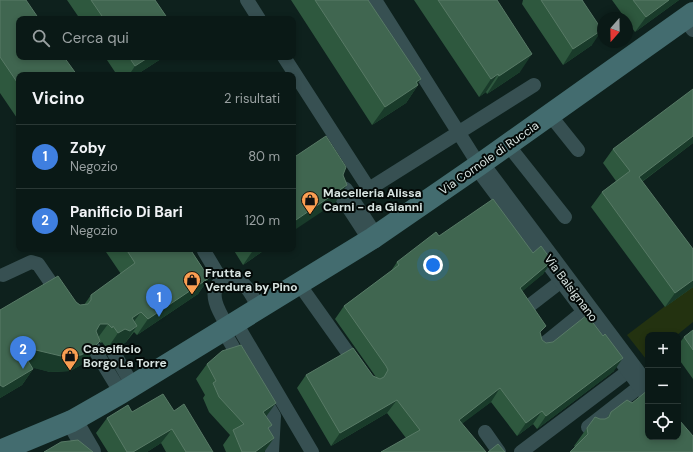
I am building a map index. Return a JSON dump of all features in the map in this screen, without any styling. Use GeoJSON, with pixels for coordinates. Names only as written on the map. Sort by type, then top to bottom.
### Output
{"type":"FeatureCollection","features":[{"type":"Feature","properties":{"kind":"main road","name":"Via Cornole di Ruccia"},"geometry":{"type":"LineString","coordinates":[[0,451],[72,421],[259,309],[373,238],[508,145],[550,114],[690,21]]}},
{"type":"Feature","properties":{"kind":"street","name":"Via Balsignano"},"geometry":{"type":"LineString","coordinates":[[479,165],[641,381]]}},
{"type":"Feature","properties":{"kind":"street"},"geometry":{"type":"LineString","coordinates":[[343,192],[373,238]]}},
{"type":"Feature","properties":{"kind":"street"},"geometry":{"type":"LineString","coordinates":[[72,421],[90,452]]}},
{"type":"Feature","properties":{"kind":"lane"},"geometry":{"type":"LineString","coordinates":[[247,0],[257,16]]}},
{"type":"Feature","properties":{"kind":"lane"},"geometry":{"type":"LineString","coordinates":[[375,0],[479,165]]}},
{"type":"Feature","properties":{"kind":"lane"},"geometry":{"type":"LineString","coordinates":[[286,60],[294,72]]}},
{"type":"Feature","properties":{"kind":"lane"},"geometry":{"type":"LineString","coordinates":[[296,76],[369,189],[534,84]]}},
{"type":"Feature","properties":{"kind":"lane"},"geometry":{"type":"LineString","coordinates":[[550,114],[578,150]]}},
{"type":"Feature","properties":{"kind":"lane"},"geometry":{"type":"LineString","coordinates":[[508,145],[565,217]]}},
{"type":"Feature","properties":{"kind":"lane"},"geometry":{"type":"LineString","coordinates":[[205,252],[222,281]]}},
{"type":"Feature","properties":{"kind":"lane"},"geometry":{"type":"LineString","coordinates":[[1,274],[31,262],[38,264],[68,307]]}},
{"type":"Feature","properties":{"kind":"lane"},"geometry":{"type":"LineString","coordinates":[[259,309],[247,288],[237,279],[228,278],[217,286],[215,295],[220,314],[312,452]]}},
{"type":"Feature","properties":{"kind":"lane"},"geometry":{"type":"LineString","coordinates":[[529,306],[564,279]]}},
{"type":"Feature","properties":{"kind":"lane"},"geometry":{"type":"LineString","coordinates":[[299,284],[366,378]]}},
{"type":"Feature","properties":{"kind":"lane"},"geometry":{"type":"LineString","coordinates":[[539,348],[587,309]]}},
{"type":"Feature","properties":{"kind":"lane"},"geometry":{"type":"LineString","coordinates":[[229,327],[254,382],[274,416],[272,452]]}},
{"type":"Feature","properties":{"kind":"lane"},"geometry":{"type":"LineString","coordinates":[[93,347],[127,389]]}},
{"type":"Feature","properties":{"kind":"lane"},"geometry":{"type":"LineString","coordinates":[[114,353],[127,389]]}},
{"type":"Feature","properties":{"kind":"lane"},"geometry":{"type":"LineString","coordinates":[[590,429],[588,427],[641,381]]}},
{"type":"Feature","properties":{"kind":"lane"},"geometry":{"type":"LineString","coordinates":[[521,452],[641,381]]}},
{"type":"Feature","properties":{"kind":"lane"},"geometry":{"type":"LineString","coordinates":[[484,432],[499,452]]}},
{"type":"Feature","properties":{"kind":"green space"},"geometry":{"type":"Polygon","coordinates":[[[693,285],[693,322],[681,332],[645,332],[645,358],[627,335],[693,285]]]}},
{"type":"Feature","properties":{"kind":"building"},"geometry":{"type":"Polygon","coordinates":[[[0,0],[26,0],[37,16],[16,16],[16,60],[66,60],[75,72],[16,72],[16,81],[0,57],[0,0]]]}},
{"type":"Feature","properties":{"kind":"building"},"geometry":{"type":"Polygon","coordinates":[[[91,0],[155,0],[166,16],[102,16],[91,0]]]}},
{"type":"Feature","properties":{"kind":"building"},"geometry":{"type":"Polygon","coordinates":[[[315,0],[368,0],[421,79],[416,82],[418,85],[385,107],[315,0]]]}},
{"type":"Feature","properties":{"kind":"building"},"geometry":{"type":"Polygon","coordinates":[[[438,0],[497,0],[532,54],[499,76],[498,74],[491,79],[438,0]]]}},
{"type":"Feature","properties":{"kind":"building"},"geometry":{"type":"Polygon","coordinates":[[[541,0],[582,0],[597,22],[597,33],[573,49],[541,0]]]}},
{"type":"Feature","properties":{"kind":"building"},"geometry":{"type":"Polygon","coordinates":[[[633,0],[669,0],[646,17],[633,0]]]}},
{"type":"Feature","properties":{"kind":"building"},"geometry":{"type":"Polygon","coordinates":[[[131,60],[144,60],[135,66],[131,60]]]}},
{"type":"Feature","properties":{"kind":"building"},"geometry":{"type":"Polygon","coordinates":[[[693,89],[693,136],[639,177],[693,249],[693,280],[675,293],[602,192],[630,171],[613,149],[693,89]]]}},
{"type":"Feature","properties":{"kind":"building"},"geometry":{"type":"Polygon","coordinates":[[[326,136],[346,167],[343,175],[347,185],[296,220],[296,156],[326,136]]]}},
{"type":"Feature","properties":{"kind":"building"},"geometry":{"type":"Polygon","coordinates":[[[493,199],[533,253],[541,246],[552,261],[520,288],[546,326],[540,332],[542,340],[546,343],[553,342],[587,315],[603,336],[605,334],[623,358],[546,416],[542,411],[526,423],[500,388],[459,420],[486,452],[381,452],[420,430],[397,400],[340,433],[306,375],[353,348],[373,376],[380,379],[384,377],[388,370],[344,306],[399,265],[397,262],[436,232],[439,236],[493,199]]]}},
{"type":"Feature","properties":{"kind":"building"},"geometry":{"type":"Polygon","coordinates":[[[128,252],[192,252],[209,278],[148,319],[141,312],[132,318],[137,326],[130,331],[125,329],[118,333],[113,326],[112,328],[108,324],[100,324],[96,331],[100,341],[92,349],[81,355],[61,356],[19,346],[33,369],[3,387],[0,385],[0,310],[58,276],[76,302],[80,305],[88,304],[91,300],[91,295],[135,263],[128,252]]]}},
{"type":"Feature","properties":{"kind":"building"},"geometry":{"type":"Polygon","coordinates":[[[693,330],[693,350],[684,337],[693,330]]]}},
{"type":"Feature","properties":{"kind":"building"},"geometry":{"type":"Polygon","coordinates":[[[241,345],[276,403],[263,412],[272,425],[268,428],[274,438],[255,452],[242,452],[233,430],[244,424],[219,397],[213,383],[216,381],[207,364],[222,351],[241,345]]]}},
{"type":"Feature","properties":{"kind":"building"},"geometry":{"type":"Polygon","coordinates":[[[645,392],[645,440],[681,440],[681,422],[693,436],[693,452],[570,452],[588,434],[587,428],[595,417],[605,419],[609,417],[611,412],[627,400],[632,403],[645,392]]]}},
{"type":"Feature","properties":{"kind":"building"},"geometry":{"type":"Polygon","coordinates":[[[163,394],[174,411],[184,404],[213,452],[186,452],[172,429],[133,452],[127,452],[107,418],[128,405],[132,412],[163,394]]]}},
{"type":"Feature","properties":{"kind":"building"},"geometry":{"type":"Polygon","coordinates":[[[78,440],[93,452],[44,452],[61,442],[78,440]]]}},
{"type":"Feature","properties":{"kind":"building"},"geometry":{"type":"Polygon","coordinates":[[[498,444],[505,452],[488,452],[498,444]]]}},
{"type":"Feature","properties":{"kind":"place","name":"Macelleria Alissa Carni - da Gianni"},"geometry":{"type":"Point","coordinates":[310,215]}},
{"type":"Feature","properties":{"kind":"place","name":"Frutta e Verdura by Pino"},"geometry":{"type":"Point","coordinates":[192,295]}},
{"type":"Feature","properties":{"kind":"place","name":"Zoby"},"geometry":{"type":"Point","coordinates":[159,317]}},
{"type":"Feature","properties":{"kind":"place","name":"Panificio Di Bari"},"geometry":{"type":"Point","coordinates":[23,369]}},
{"type":"Feature","properties":{"kind":"place","name":"Caseificio Borgo La Torre"},"geometry":{"type":"Point","coordinates":[70,371]}}]}
